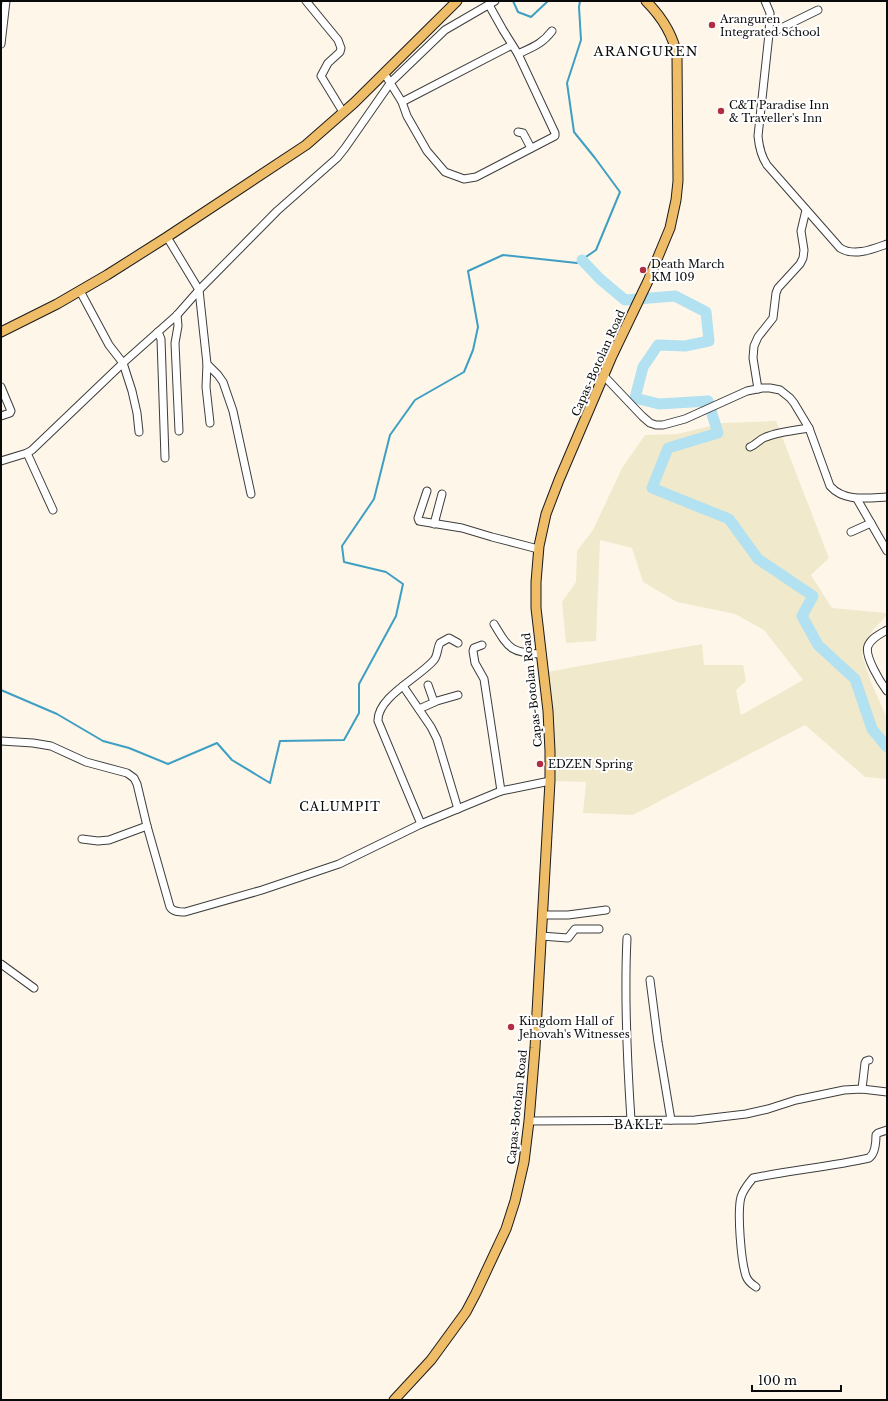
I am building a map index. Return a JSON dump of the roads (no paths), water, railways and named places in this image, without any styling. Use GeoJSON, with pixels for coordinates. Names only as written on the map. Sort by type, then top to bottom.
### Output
{"type":"FeatureCollection","features":[{"type":"Feature","properties":{"kind":"main road"},"geometry":{"type":"LineString","coordinates":[[1,332],[80,291],[168,237],[306,145],[384,73],[457,1]]}},
{"type":"Feature","properties":{"kind":"main road","name":"Capas-Botolan Road"},"geometry":{"type":"LineString","coordinates":[[394,1400],[439,1349],[466,1312],[506,1229],[515,1201],[524,1162],[535,1048],[550,781],[548,712],[536,608],[538,549],[546,514],[604,376],[648,281],[672,222],[677,190],[678,62],[673,39],[666,25],[646,1]]}},
{"type":"Feature","properties":{"kind":"street"},"geometry":{"type":"LineString","coordinates":[[1,44],[6,1]]}},
{"type":"Feature","properties":{"kind":"street"},"geometry":{"type":"LineString","coordinates":[[306,1],[338,40],[341,48],[340,52],[328,64],[321,76],[343,112]]}},
{"type":"Feature","properties":{"kind":"street"},"geometry":{"type":"LineString","coordinates":[[765,1],[770,13],[759,124],[759,147],[767,165],[836,245],[846,251],[861,252],[887,244]]}},
{"type":"Feature","properties":{"kind":"street"},"geometry":{"type":"LineString","coordinates":[[1,461],[27,453],[123,363],[177,315],[199,290],[278,211],[337,158],[391,82],[445,30],[492,3],[555,132],[555,136],[476,177],[464,179],[444,172],[427,151],[406,116],[402,102],[391,82],[384,73]]}},
{"type":"Feature","properties":{"kind":"street"},"geometry":{"type":"LineString","coordinates":[[769,34],[818,10]]}},
{"type":"Feature","properties":{"kind":"street"},"geometry":{"type":"LineString","coordinates":[[434,23],[442,34]]}},
{"type":"Feature","properties":{"kind":"street"},"geometry":{"type":"LineString","coordinates":[[518,54],[539,45],[552,31]]}},
{"type":"Feature","properties":{"kind":"street"},"geometry":{"type":"LineString","coordinates":[[402,102],[512,44]]}},
{"type":"Feature","properties":{"kind":"street"},"geometry":{"type":"LineString","coordinates":[[518,132],[524,133],[531,148]]}},
{"type":"Feature","properties":{"kind":"street"},"geometry":{"type":"LineString","coordinates":[[758,389],[753,358],[754,346],[758,337],[773,318],[777,290],[785,279],[800,264],[803,258],[804,250],[801,231],[806,210]]}},
{"type":"Feature","properties":{"kind":"street"},"geometry":{"type":"LineString","coordinates":[[168,237],[199,290],[208,364],[206,387],[210,423]]}},
{"type":"Feature","properties":{"kind":"street"},"geometry":{"type":"LineString","coordinates":[[80,291],[109,345],[123,363],[132,391],[139,432]]}},
{"type":"Feature","properties":{"kind":"street"},"geometry":{"type":"LineString","coordinates":[[177,315],[178,326],[174,343],[179,431]]}},
{"type":"Feature","properties":{"kind":"street"},"geometry":{"type":"LineString","coordinates":[[158,332],[161,339],[166,458]]}},
{"type":"Feature","properties":{"kind":"street"},"geometry":{"type":"LineString","coordinates":[[208,364],[223,382],[233,411],[251,494]]}},
{"type":"Feature","properties":{"kind":"street"},"geometry":{"type":"LineString","coordinates":[[604,376],[642,416],[650,423],[656,425],[671,423],[747,391],[770,388],[780,390],[785,393],[794,403],[809,428],[830,486],[839,493],[857,499],[887,497]]}},
{"type":"Feature","properties":{"kind":"street"},"geometry":{"type":"LineString","coordinates":[[1,387],[11,411],[10,413],[1,416]]}},
{"type":"Feature","properties":{"kind":"street"},"geometry":{"type":"LineString","coordinates":[[750,447],[767,436],[809,428]]}},
{"type":"Feature","properties":{"kind":"street"},"geometry":{"type":"LineString","coordinates":[[27,453],[53,510]]}},
{"type":"Feature","properties":{"kind":"street"},"geometry":{"type":"LineString","coordinates":[[427,491],[418,520],[419,521],[462,528],[492,538],[538,549]]}},
{"type":"Feature","properties":{"kind":"street"},"geometry":{"type":"LineString","coordinates":[[434,524],[442,494]]}},
{"type":"Feature","properties":{"kind":"street"},"geometry":{"type":"LineString","coordinates":[[857,499],[887,551]]}},
{"type":"Feature","properties":{"kind":"street"},"geometry":{"type":"LineString","coordinates":[[851,532],[871,523]]}},
{"type":"Feature","properties":{"kind":"street"},"geometry":{"type":"LineString","coordinates":[[494,624],[508,646],[525,654],[542,654]]}},
{"type":"Feature","properties":{"kind":"street"},"geometry":{"type":"LineString","coordinates":[[886,688],[872,664],[867,649],[872,639],[887,630]]}},
{"type":"Feature","properties":{"kind":"street"},"geometry":{"type":"LineString","coordinates":[[421,824],[378,721],[379,714],[386,702],[433,661],[440,643],[449,638],[458,643]]}},
{"type":"Feature","properties":{"kind":"street"},"geometry":{"type":"LineString","coordinates":[[482,645],[474,648],[473,651],[475,663],[484,679],[501,791]]}},
{"type":"Feature","properties":{"kind":"street"},"geometry":{"type":"LineString","coordinates":[[403,686],[431,727],[437,739],[458,809]]}},
{"type":"Feature","properties":{"kind":"street"},"geometry":{"type":"LineString","coordinates":[[428,686],[434,702]]}},
{"type":"Feature","properties":{"kind":"street"},"geometry":{"type":"LineString","coordinates":[[419,710],[434,702],[458,695]]}},
{"type":"Feature","properties":{"kind":"street"},"geometry":{"type":"LineString","coordinates":[[1,741],[33,743],[50,746],[86,762],[127,773],[134,778],[138,784],[147,826],[170,907],[175,911],[185,912],[262,890],[339,864],[421,824],[501,791],[550,781]]}},
{"type":"Feature","properties":{"kind":"street"},"geometry":{"type":"LineString","coordinates":[[82,839],[98,841],[109,840],[147,826]]}},
{"type":"Feature","properties":{"kind":"street"},"geometry":{"type":"LineString","coordinates":[[542,915],[568,915],[606,910]]}},
{"type":"Feature","properties":{"kind":"street"},"geometry":{"type":"LineString","coordinates":[[541,936],[568,938],[575,929],[600,929]]}},
{"type":"Feature","properties":{"kind":"street"},"geometry":{"type":"LineString","coordinates":[[627,938],[625,994],[626,1049],[631,1120]]}},
{"type":"Feature","properties":{"kind":"street"},"geometry":{"type":"LineString","coordinates":[[1,964],[34,988]]}},
{"type":"Feature","properties":{"kind":"street"},"geometry":{"type":"LineString","coordinates":[[650,980],[658,1042],[671,1120]]}},
{"type":"Feature","properties":{"kind":"street"},"geometry":{"type":"LineString","coordinates":[[862,1089],[865,1063],[869,1060]]}},
{"type":"Feature","properties":{"kind":"street"},"geometry":{"type":"LineString","coordinates":[[529,1121],[695,1120],[746,1114],[801,1099],[844,1090],[862,1089],[887,1092]]}},
{"type":"Feature","properties":{"kind":"street"},"geometry":{"type":"LineString","coordinates":[[756,1288],[750,1283],[746,1276],[741,1244],[739,1215],[741,1197],[753,1178],[808,1168],[820,1168],[869,1158],[873,1153],[876,1135],[887,1130]]}},
{"type":"Feature","properties":{"kind":"waterway"},"geometry":{"type":"LineString","coordinates":[[513,1],[518,12],[531,17],[548,1]]}},
{"type":"Feature","properties":{"kind":"waterway"},"geometry":{"type":"LineString","coordinates":[[1,690],[57,714],[103,741],[129,748],[168,764],[217,743],[232,760],[270,783],[280,741],[344,740],[359,713],[359,684],[396,616],[403,584],[386,572],[344,562],[342,546],[374,499],[390,435],[415,400],[464,372],[473,350],[478,327],[468,271],[503,255],[577,263],[596,250],[620,192],[574,132],[567,83],[581,40],[580,1]]}},
{"type":"Feature","properties":{"kind":"waterway"},"geometry":{"type":"LineString","coordinates":[[582,260],[600,279],[625,300],[675,296],[706,312],[709,341],[685,346],[658,345],[643,367],[635,398],[659,404],[708,401],[718,433],[668,448],[652,488],[729,519],[758,559],[813,596],[802,616],[818,645],[855,679],[872,729],[887,747]]}},
{"type":"Feature","properties":{"kind":"place","name":"Aranguren Integrated School"},"geometry":{"type":"Point","coordinates":[712,25]}},
{"type":"Feature","properties":{"kind":"place","name":"C&T Paradise Inn & Traveller's Inn"},"geometry":{"type":"Point","coordinates":[721,111]}},
{"type":"Feature","properties":{"kind":"place","name":"Death March KM 109"},"geometry":{"type":"Point","coordinates":[643,270]}},
{"type":"Feature","properties":{"kind":"place","name":"EDZEN Spring"},"geometry":{"type":"Point","coordinates":[540,764]}},
{"type":"Feature","properties":{"kind":"place","name":"Kingdom Hall of Jehovah's Witnesses"},"geometry":{"type":"Point","coordinates":[511,1027]}},
{"type":"Feature","properties":{"kind":"district","name":"ARANGUREN"},"geometry":{"type":"Point","coordinates":[646,51]}},
{"type":"Feature","properties":{"kind":"district","name":"CALUMPIT"},"geometry":{"type":"Point","coordinates":[340,806]}},
{"type":"Feature","properties":{"kind":"district","name":"BAKLE"},"geometry":{"type":"Point","coordinates":[639,1124]}}]}
